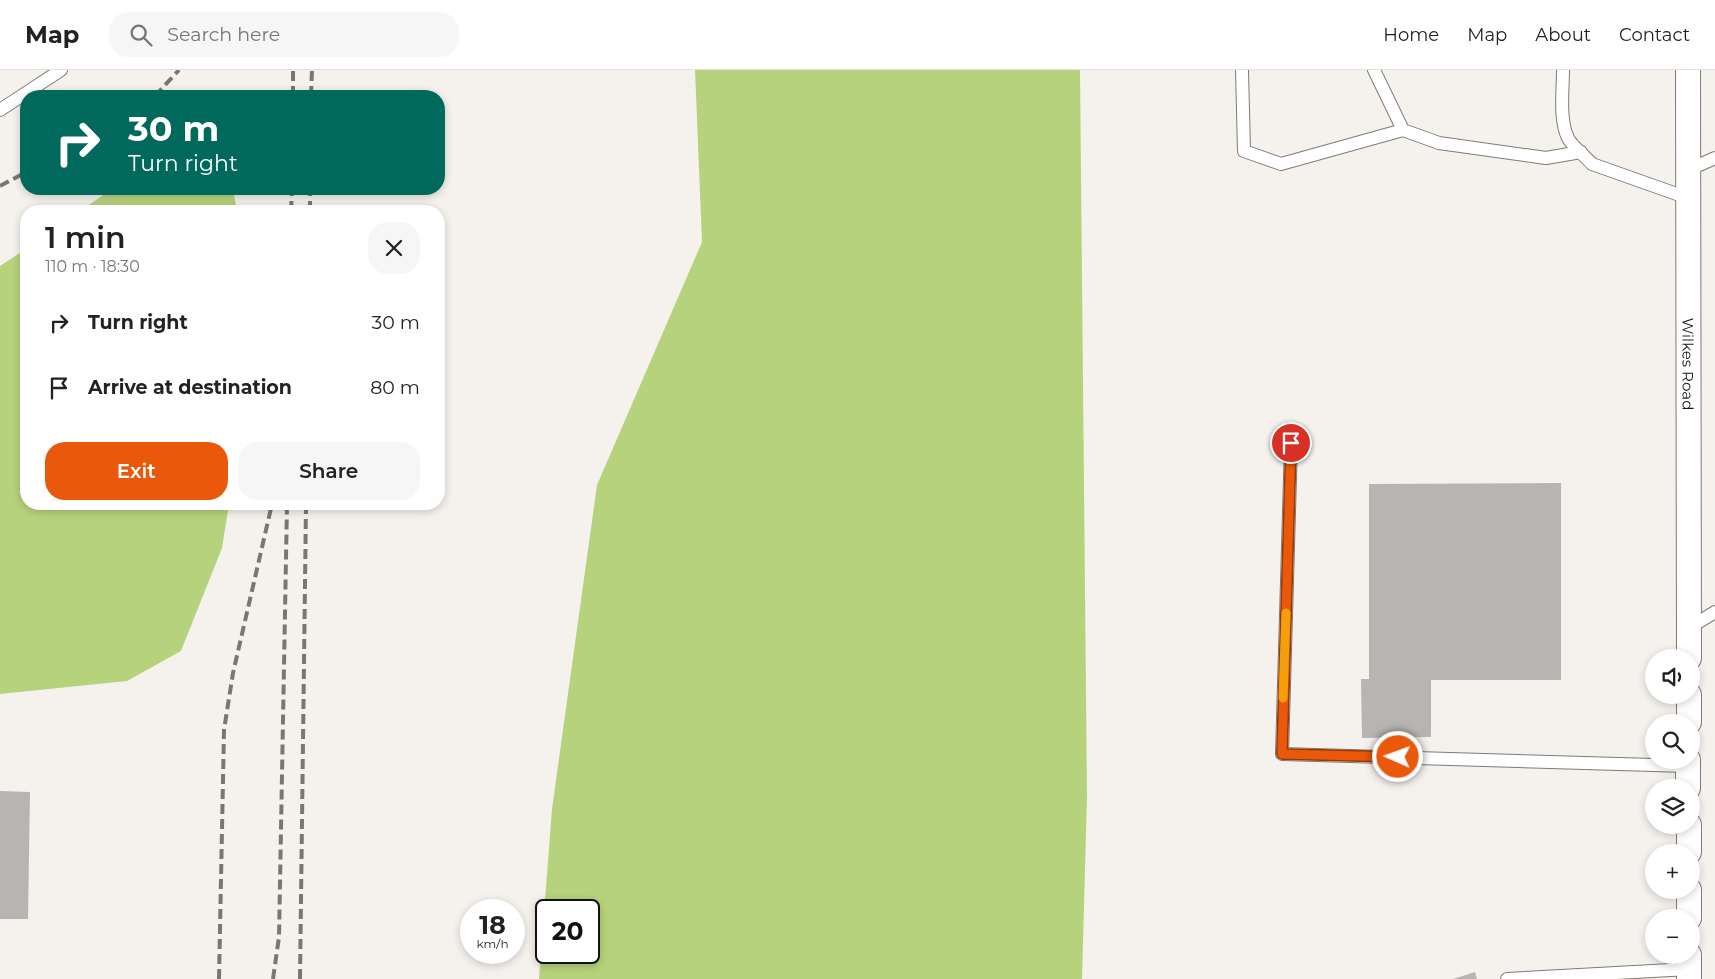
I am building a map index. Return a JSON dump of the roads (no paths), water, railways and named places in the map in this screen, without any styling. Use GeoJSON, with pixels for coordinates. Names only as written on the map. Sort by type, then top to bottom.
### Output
{"type":"FeatureCollection","features":[{"type":"Feature","properties":{"kind":"street","name":"Wilkes Road"},"geometry":{"type":"LineString","coordinates":[[1688,70],[1689,649]]}},
{"type":"Feature","properties":{"kind":"lane"},"geometry":{"type":"LineString","coordinates":[[30,90],[61,70]]}},
{"type":"Feature","properties":{"kind":"lane"},"geometry":{"type":"LineString","coordinates":[[1242,70],[1244,151],[1281,164],[1403,130],[1439,143],[1546,158],[1581,152]]}},
{"type":"Feature","properties":{"kind":"lane"},"geometry":{"type":"LineString","coordinates":[[1374,70],[1403,130]]}},
{"type":"Feature","properties":{"kind":"lane"},"geometry":{"type":"LineString","coordinates":[[1563,70],[1562,110],[1568,138],[1592,164],[1688,198]]}},
{"type":"Feature","properties":{"kind":"lane"},"geometry":{"type":"LineString","coordinates":[[0,110],[20,97]]}},
{"type":"Feature","properties":{"kind":"lane"},"geometry":{"type":"LineString","coordinates":[[1688,170],[1715,158]]}},
{"type":"Feature","properties":{"kind":"lane"},"geometry":{"type":"LineString","coordinates":[[1291,443],[1282,754],[1688,771]]}},
{"type":"Feature","properties":{"kind":"lane"},"geometry":{"type":"LineString","coordinates":[[1689,628],[1715,612]]}},
{"type":"Feature","properties":{"kind":"lane"},"geometry":{"type":"LineString","coordinates":[[1507,979],[1689,968]]}},
{"type":"Feature","properties":{"kind":"railway"},"geometry":{"type":"LineString","coordinates":[[161,90],[179,70]]}},
{"type":"Feature","properties":{"kind":"railway"},"geometry":{"type":"LineString","coordinates":[[293,70],[293,90]]}},
{"type":"Feature","properties":{"kind":"railway"},"geometry":{"type":"LineString","coordinates":[[311,90],[312,70]]}},
{"type":"Feature","properties":{"kind":"railway"},"geometry":{"type":"LineString","coordinates":[[0,186],[20,175]]}},
{"type":"Feature","properties":{"kind":"railway"},"geometry":{"type":"LineString","coordinates":[[291,205],[292,195]]}},
{"type":"Feature","properties":{"kind":"railway"},"geometry":{"type":"LineString","coordinates":[[310,195],[310,205]]}},
{"type":"Feature","properties":{"kind":"railway"},"geometry":{"type":"LineString","coordinates":[[219,979],[224,730],[233,673],[271,510]]}},
{"type":"Feature","properties":{"kind":"railway"},"geometry":{"type":"LineString","coordinates":[[273,979],[279,937],[287,510]]}},
{"type":"Feature","properties":{"kind":"railway"},"geometry":{"type":"LineString","coordinates":[[300,979],[306,510]]}}]}
